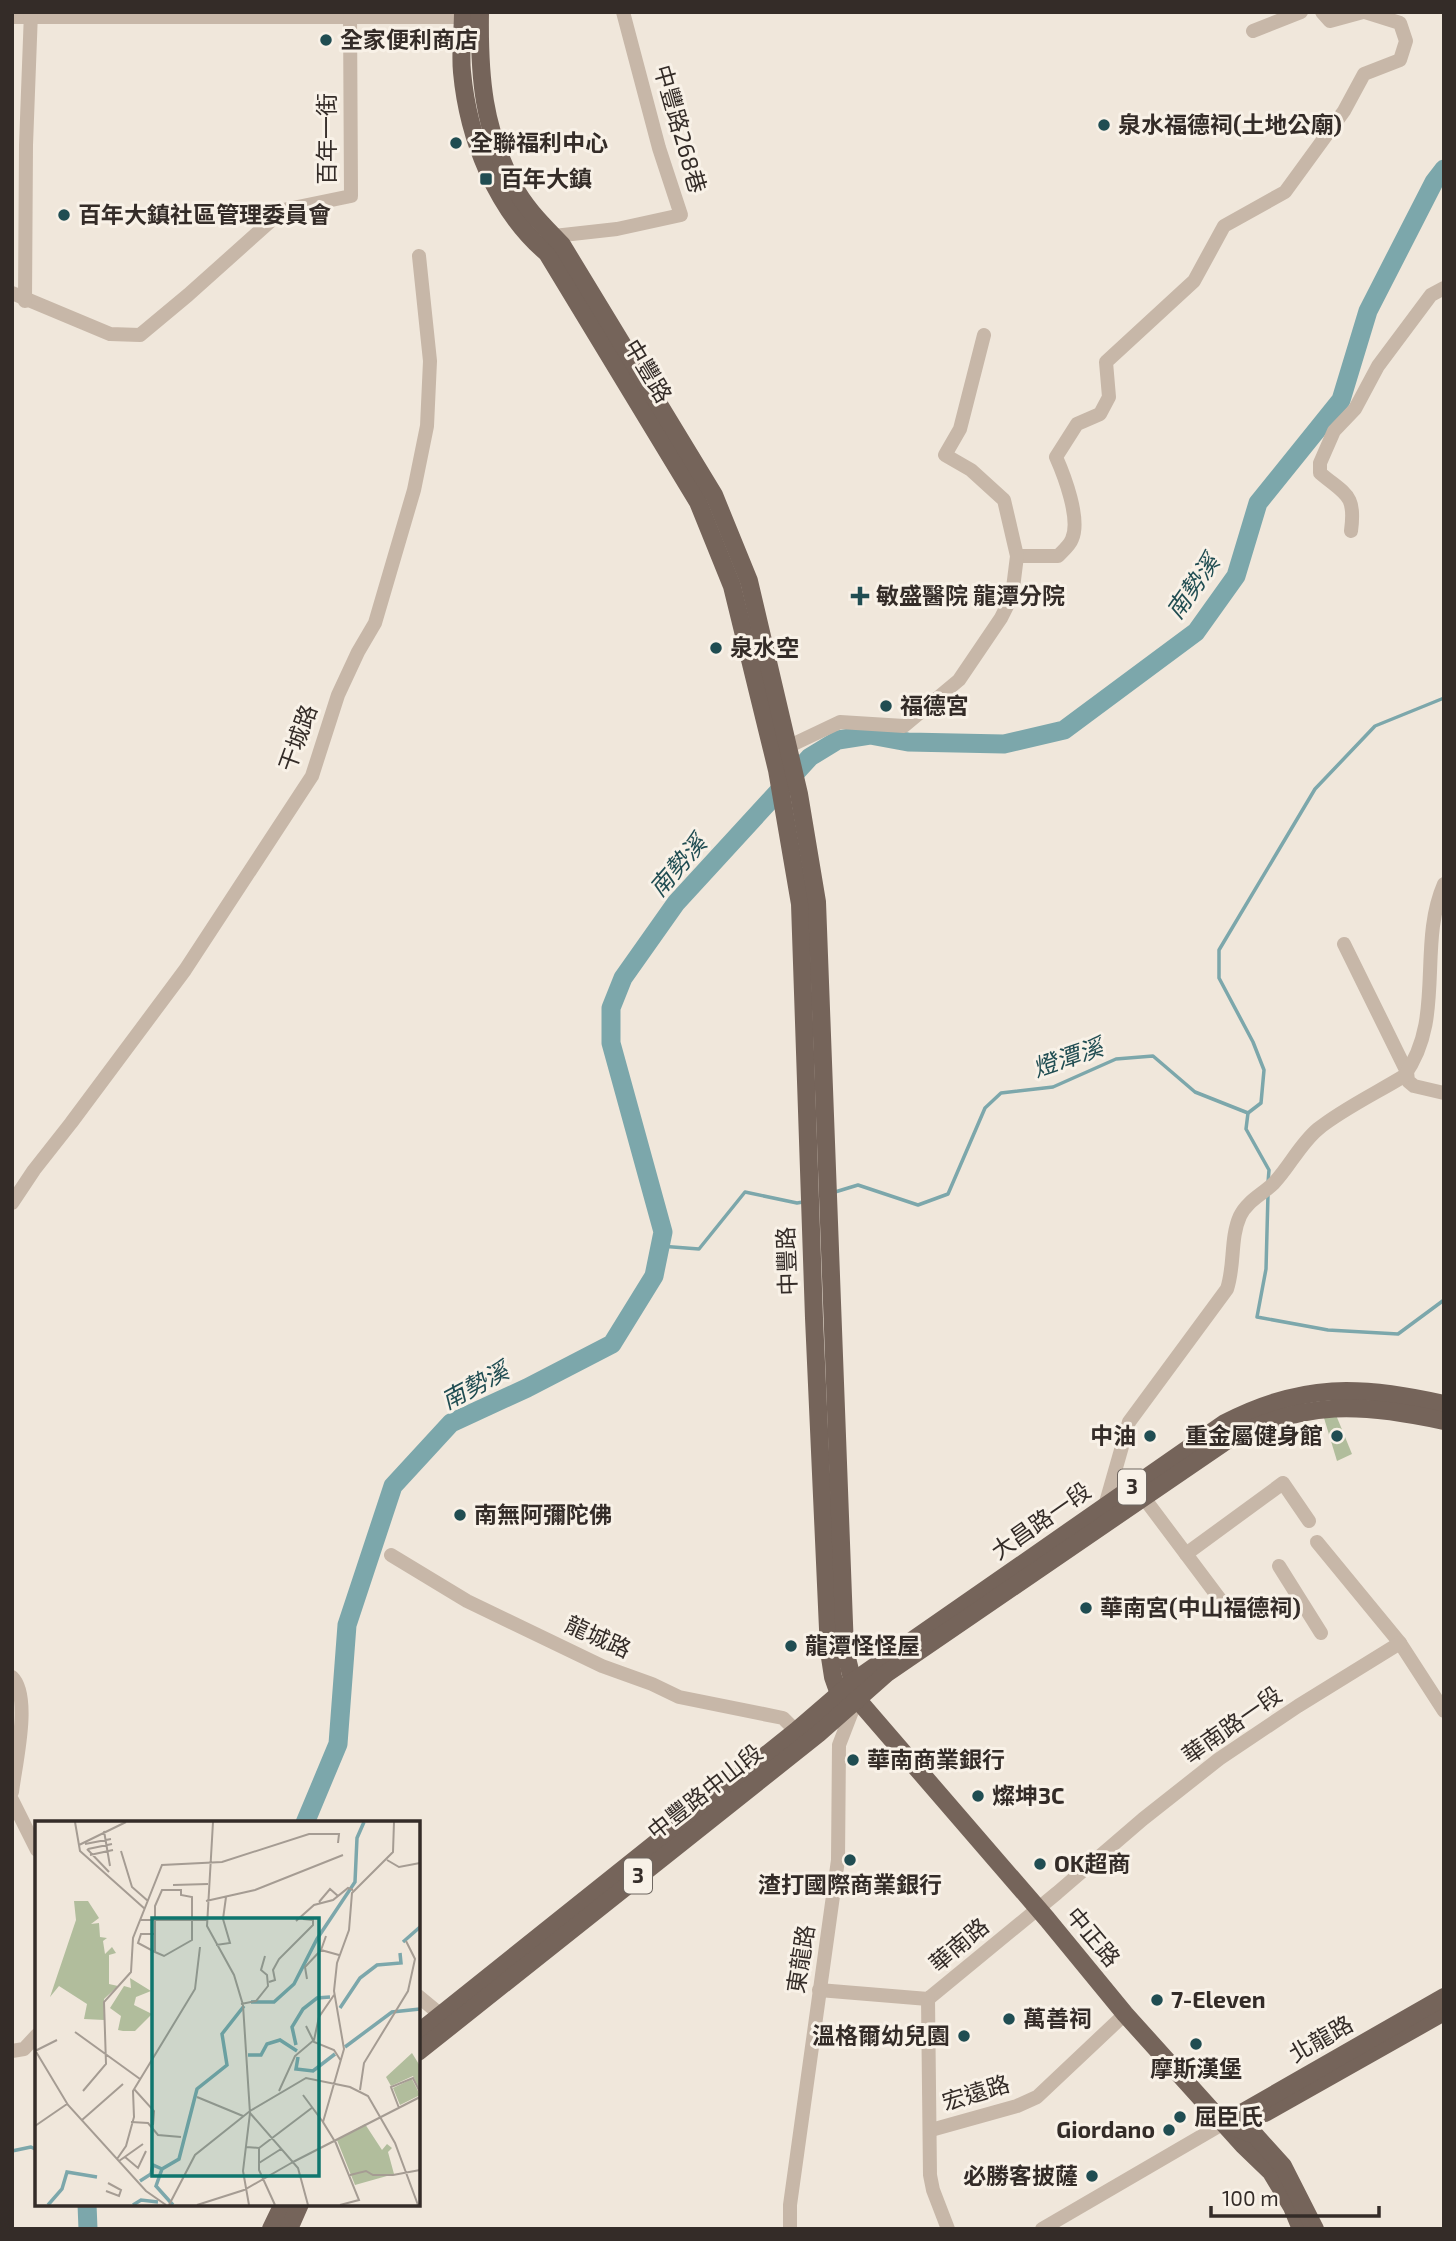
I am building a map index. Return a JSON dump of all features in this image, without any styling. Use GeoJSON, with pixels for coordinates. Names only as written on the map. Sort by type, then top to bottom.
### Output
{"type":"FeatureCollection","features":[{"type":"Feature","properties":{"kind":"main road","name":"中豐路"},"geometry":{"type":"LineString","coordinates":[[472,15],[491,132],[515,188],[569,256],[714,495],[749,581],[782,758],[783,807],[800,904],[816,1105],[845,1650],[854,1681]]}},
{"type":"Feature","properties":{"kind":"main road","name":"中豐路"},"geometry":{"type":"LineString","coordinates":[[472,15],[462,71],[474,137],[500,196],[532,240],[547,253],[698,502],[732,586],[782,758],[799,794],[817,902],[816,1105],[829,1651],[833,1677],[848,1697]]}},
{"type":"Feature","properties":{"kind":"main road","name":"大昌路一段"},"geometry":{"type":"LineString","coordinates":[[854,1681],[1225,1423],[1250,1410],[1304,1394],[1338,1390],[1399,1394],[1444,1404]]}},
{"type":"Feature","properties":{"kind":"main road","name":"大昌路一段"},"geometry":{"type":"LineString","coordinates":[[848,1697],[887,1674],[1229,1439],[1279,1417],[1310,1410],[1352,1408],[1403,1412],[1444,1421]]}},
{"type":"Feature","properties":{"kind":"main road"},"geometry":{"type":"LineString","coordinates":[[848,1697],[854,1681]]}},
{"type":"Feature","properties":{"kind":"main road","name":"中豐路中山段"},"geometry":{"type":"LineString","coordinates":[[420,2031],[796,1731],[848,1697]]}},
{"type":"Feature","properties":{"kind":"main road","name":"中豐路中山段"},"geometry":{"type":"LineString","coordinates":[[420,2050],[818,1734],[848,1697]]}},
{"type":"Feature","properties":{"kind":"main road","name":"中正路"},"geometry":{"type":"LineString","coordinates":[[848,1697],[1037,1909],[1125,2014],[1271,2172],[1292,2207],[1301,2229]]}},
{"type":"Feature","properties":{"kind":"main road","name":"北龍路"},"geometry":{"type":"LineString","coordinates":[[1224,2123],[1444,1997]]}},
{"type":"Feature","properties":{"kind":"main road","name":"北龍路"},"geometry":{"type":"LineString","coordinates":[[1224,2123],[1267,2112],[1444,2012]]}},
{"type":"Feature","properties":{"kind":"main road","name":"中正路"},"geometry":{"type":"LineString","coordinates":[[1224,2123],[1255,2135],[1283,2165],[1315,2229]]}},
{"type":"Feature","properties":{"kind":"main road"},"geometry":{"type":"LineString","coordinates":[[271,2229],[282,2206]]}},
{"type":"Feature","properties":{"kind":"main road"},"geometry":{"type":"LineString","coordinates":[[289,2229],[299,2206]]}},
{"type":"Feature","properties":{"kind":"street","name":"中豐路268巷"},"geometry":{"type":"LineString","coordinates":[[554,236],[617,229],[681,215],[659,148],[623,12]]}},
{"type":"Feature","properties":{"kind":"street"},"geometry":{"type":"LineString","coordinates":[[1253,31],[1301,12]]}},
{"type":"Feature","properties":{"kind":"street"},"geometry":{"type":"LineString","coordinates":[[1017,556],[1058,556],[1072,538],[1075,520],[1064,474],[1056,457],[1077,424],[1101,414],[1109,397],[1106,362],[1194,281],[1224,226],[1285,191],[1345,111],[1364,74],[1400,60],[1406,41],[1400,23],[1364,12],[1330,21],[1322,12]]}},
{"type":"Feature","properties":{"kind":"street"},"geometry":{"type":"LineString","coordinates":[[19,297],[19,144],[31,15]]}},
{"type":"Feature","properties":{"kind":"street","name":"百年一街"},"geometry":{"type":"LineString","coordinates":[[19,297],[110,334],[141,335],[283,209],[351,196],[350,15]]}},
{"type":"Feature","properties":{"kind":"street"},"geometry":{"type":"LineString","coordinates":[[12,17],[472,15]]}},
{"type":"Feature","properties":{"kind":"street","name":"干城路"},"geometry":{"type":"LineString","coordinates":[[12,1203],[185,970],[312,776],[338,695],[375,623],[414,490],[427,426],[430,361],[419,256]]}},
{"type":"Feature","properties":{"kind":"street"},"geometry":{"type":"LineString","coordinates":[[1351,531],[1354,509],[1348,496],[1320,473],[1320,463],[1334,431],[1355,409],[1378,366],[1431,295],[1444,288]]}},
{"type":"Feature","properties":{"kind":"street"},"geometry":{"type":"LineString","coordinates":[[782,758],[840,722],[904,726],[959,680],[1001,618],[1012,596],[1017,556],[1004,500],[971,470],[946,455],[960,429],[984,335]]}},
{"type":"Feature","properties":{"kind":"street"},"geometry":{"type":"LineString","coordinates":[[1105,1506],[1129,1422],[1227,1289],[1232,1273],[1234,1236],[1239,1217],[1247,1204],[1270,1186],[1317,1129],[1407,1072],[1419,1050],[1429,1013],[1433,923],[1438,897],[1444,884]]}},
{"type":"Feature","properties":{"kind":"street"},"geometry":{"type":"LineString","coordinates":[[1344,944],[1407,1072],[1408,1081],[1414,1086],[1444,1093]]}},
{"type":"Feature","properties":{"kind":"street"},"geometry":{"type":"LineString","coordinates":[[1186,1554],[1283,1483],[1310,1521]]}},
{"type":"Feature","properties":{"kind":"street"},"geometry":{"type":"LineString","coordinates":[[1144,1498],[1228,1610]]}},
{"type":"Feature","properties":{"kind":"street"},"geometry":{"type":"LineString","coordinates":[[1317,1542],[1400,1643],[1444,1712]]}},
{"type":"Feature","properties":{"kind":"street","name":"龍城路"},"geometry":{"type":"LineString","coordinates":[[391,1555],[467,1601],[602,1666],[679,1697],[783,1718],[796,1731]]}},
{"type":"Feature","properties":{"kind":"street"},"geometry":{"type":"LineString","coordinates":[[1279,1566],[1321,1633]]}},
{"type":"Feature","properties":{"kind":"street","name":"華南路一段"},"geometry":{"type":"LineString","coordinates":[[1037,1909],[1219,1759],[1400,1643]]}},
{"type":"Feature","properties":{"kind":"street"},"geometry":{"type":"LineString","coordinates":[[12,1677],[20,1692],[22,1711],[12,1792]]}},
{"type":"Feature","properties":{"kind":"street","name":"東龍路"},"geometry":{"type":"LineString","coordinates":[[790,2229],[790,2205],[838,1860],[839,1745],[848,1697]]}},
{"type":"Feature","properties":{"kind":"street"},"geometry":{"type":"LineString","coordinates":[[12,1800],[35,1846]]}},
{"type":"Feature","properties":{"kind":"street","name":"華南路"},"geometry":{"type":"LineString","coordinates":[[819,1990],[928,1999],[1037,1909]]}},
{"type":"Feature","properties":{"kind":"street"},"geometry":{"type":"LineString","coordinates":[[420,1998],[441,2015]]}},
{"type":"Feature","properties":{"kind":"street"},"geometry":{"type":"LineString","coordinates":[[928,1999],[930,2175],[948,2229]]}},
{"type":"Feature","properties":{"kind":"street","name":"宏遠路"},"geometry":{"type":"LineString","coordinates":[[931,2130],[1017,2106],[1037,2096],[1125,2014]]}},
{"type":"Feature","properties":{"kind":"street"},"geometry":{"type":"LineString","coordinates":[[12,2051],[24,2049],[35,2037]]}},
{"type":"Feature","properties":{"kind":"street","name":"北龍路"},"geometry":{"type":"LineString","coordinates":[[1042,2229],[1224,2123]]}},
{"type":"Feature","properties":{"kind":"green space","name":"重金屬健身館"},"geometry":{"type":"Polygon","coordinates":[[[1336,1415],[1352,1454],[1337,1461],[1324,1418],[1336,1415]]]}},
{"type":"Feature","properties":{"kind":"waterway","name":"南勢溪"},"geometry":{"type":"LineString","coordinates":[[306,1821],[338,1744],[347,1625],[393,1486],[451,1423],[612,1344],[654,1276],[663,1232],[611,1043],[611,1008],[623,978],[676,903],[810,757],[838,740],[870,735],[908,742],[1004,744],[1064,730],[1196,632],[1236,576],[1258,503],[1341,400],[1368,311],[1434,182],[1444,169]]}},
{"type":"Feature","properties":{"kind":"waterway"},"geometry":{"type":"LineString","coordinates":[[1248,1113],[1261,1103],[1264,1070],[1253,1042],[1219,978],[1219,950],[1315,789],[1375,726],[1444,698]]}},
{"type":"Feature","properties":{"kind":"waterway","name":"燈潭溪"},"geometry":{"type":"LineString","coordinates":[[835,1192],[858,1185],[918,1205],[948,1194],[985,1108],[1001,1093],[1053,1087],[1116,1059],[1153,1056],[1195,1092],[1248,1113],[1246,1129],[1269,1170],[1268,1183]]}},
{"type":"Feature","properties":{"kind":"waterway","name":"燈潭溪"},"geometry":{"type":"LineString","coordinates":[[660,1246],[699,1249],[745,1192],[803,1202]]}},
{"type":"Feature","properties":{"kind":"waterway","name":"燈潭溪"},"geometry":{"type":"LineString","coordinates":[[1268,1194],[1266,1269],[1257,1317],[1328,1330],[1398,1334],[1444,1300]]}},
{"type":"Feature","properties":{"kind":"waterway"},"geometry":{"type":"LineString","coordinates":[[12,2151],[31,2147],[35,2149]]}},
{"type":"Feature","properties":{"kind":"waterway","name":"南勢溪"},"geometry":{"type":"LineString","coordinates":[[87,2206],[88,2229]]}},
{"type":"Feature","properties":{"kind":"place","name":"全家便利商店"},"geometry":{"type":"Point","coordinates":[326,40]}},
{"type":"Feature","properties":{"kind":"place","name":"泉水福德祠(土地公廟)"},"geometry":{"type":"Point","coordinates":[1104,125]}},
{"type":"Feature","properties":{"kind":"place","name":"全聯福利中心"},"geometry":{"type":"Point","coordinates":[456,143]}},
{"type":"Feature","properties":{"kind":"place","name":"百年大鎮"},"geometry":{"type":"Point","coordinates":[486,179]}},
{"type":"Feature","properties":{"kind":"place","name":"百年大鎮社區管理委員會"},"geometry":{"type":"Point","coordinates":[64,215]}},
{"type":"Feature","properties":{"kind":"place","name":"敏盛醫院 龍潭分院"},"geometry":{"type":"Point","coordinates":[860,596]}},
{"type":"Feature","properties":{"kind":"place","name":"泉水空"},"geometry":{"type":"Point","coordinates":[716,648]}},
{"type":"Feature","properties":{"kind":"place","name":"福德宮"},"geometry":{"type":"Point","coordinates":[886,706]}},
{"type":"Feature","properties":{"kind":"place","name":"中油"},"geometry":{"type":"Point","coordinates":[1150,1436]}},
{"type":"Feature","properties":{"kind":"place","name":"重金屬健身館"},"geometry":{"type":"Point","coordinates":[1337,1436]}},
{"type":"Feature","properties":{"kind":"place","name":"南無阿彌陀佛"},"geometry":{"type":"Point","coordinates":[460,1515]}},
{"type":"Feature","properties":{"kind":"place","name":"華南宮(中山福德祠)"},"geometry":{"type":"Point","coordinates":[1086,1608]}},
{"type":"Feature","properties":{"kind":"place","name":"龍潭怪怪屋"},"geometry":{"type":"Point","coordinates":[791,1646]}},
{"type":"Feature","properties":{"kind":"place","name":"華南商業銀行"},"geometry":{"type":"Point","coordinates":[853,1760]}},
{"type":"Feature","properties":{"kind":"place","name":"燦坤3C"},"geometry":{"type":"Point","coordinates":[978,1796]}},
{"type":"Feature","properties":{"kind":"place","name":"渣打國際商業銀行"},"geometry":{"type":"Point","coordinates":[850,1860]}},
{"type":"Feature","properties":{"kind":"place","name":"OK超商"},"geometry":{"type":"Point","coordinates":[1040,1864]}},
{"type":"Feature","properties":{"kind":"place","name":"7-Eleven"},"geometry":{"type":"Point","coordinates":[1157,2000]}},
{"type":"Feature","properties":{"kind":"place","name":"萬善祠"},"geometry":{"type":"Point","coordinates":[1009,2019]}},
{"type":"Feature","properties":{"kind":"place","name":"溫格爾幼兒園"},"geometry":{"type":"Point","coordinates":[964,2036]}},
{"type":"Feature","properties":{"kind":"place","name":"摩斯漢堡"},"geometry":{"type":"Point","coordinates":[1196,2044]}},
{"type":"Feature","properties":{"kind":"place","name":"屈臣氏"},"geometry":{"type":"Point","coordinates":[1180,2117]}},
{"type":"Feature","properties":{"kind":"place","name":"Giordano"},"geometry":{"type":"Point","coordinates":[1169,2130]}},
{"type":"Feature","properties":{"kind":"place","name":"必勝客披薩"},"geometry":{"type":"Point","coordinates":[1092,2176]}}]}
